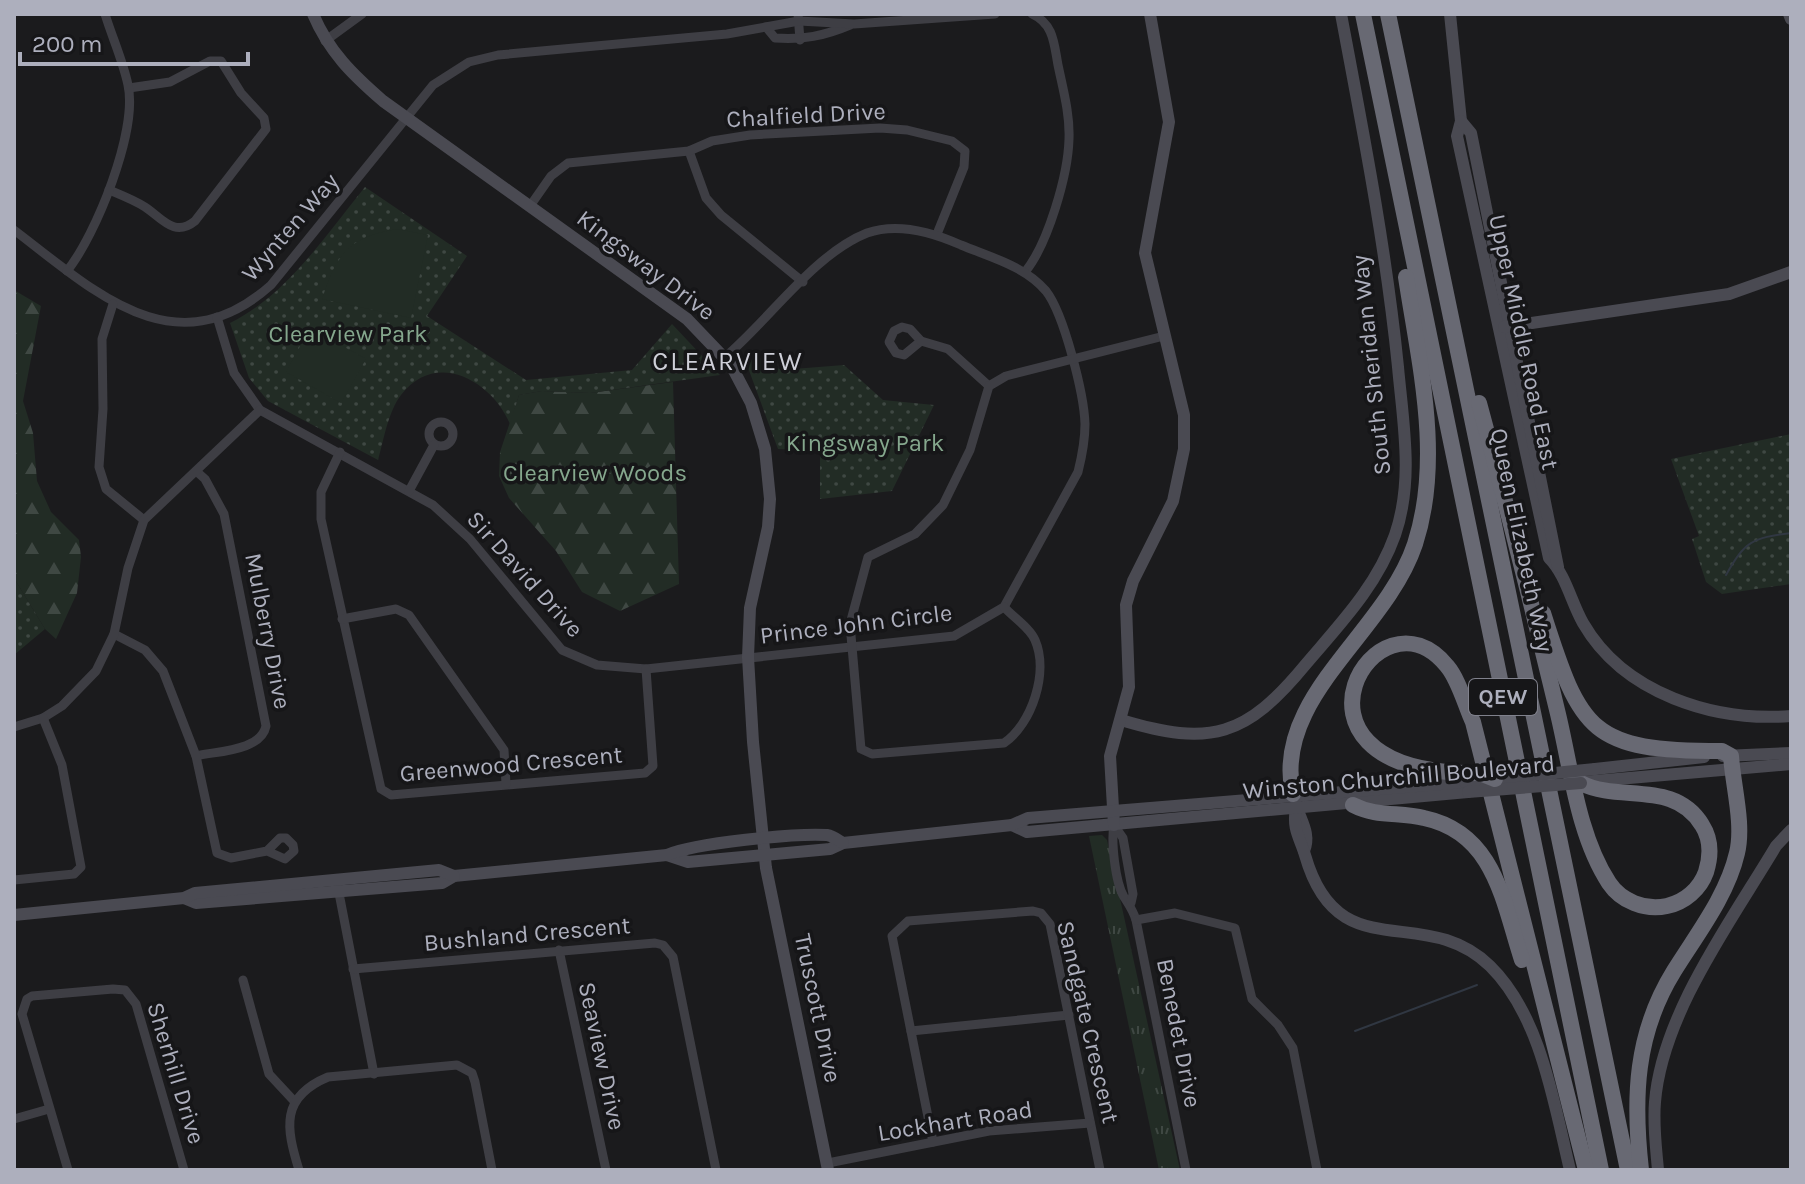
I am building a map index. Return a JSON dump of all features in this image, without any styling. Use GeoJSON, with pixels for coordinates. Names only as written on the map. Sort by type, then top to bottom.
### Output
{"type":"FeatureCollection","features":[{"type":"Feature","properties":{"kind":"highway","name":"Queen Elizabeth Way"},"geometry":{"type":"LineString","coordinates":[[1363,14],[1601,1170]]}},
{"type":"Feature","properties":{"kind":"highway","name":"Queen Elizabeth Way"},"geometry":{"type":"LineString","coordinates":[[1388,14],[1628,1170]]}},
{"type":"Feature","properties":{"kind":"highway"},"geometry":{"type":"LineString","coordinates":[[1295,802],[1290,756],[1299,721],[1387,601],[1414,546],[1424,511],[1428,482],[1424,394],[1402,252],[1404,224]]}},
{"type":"Feature","properties":{"kind":"highway"},"geometry":{"type":"LineString","coordinates":[[1450,314],[1462,340],[1509,512],[1578,798],[1603,874],[1621,896],[1644,907],[1665,907],[1688,896],[1702,880],[1709,860],[1708,839],[1698,820],[1684,807],[1661,796],[1593,780]]}},
{"type":"Feature","properties":{"kind":"highway"},"geometry":{"type":"LineString","coordinates":[[1509,512],[1564,677],[1587,719],[1601,731],[1625,743],[1722,751],[1731,763],[1737,855],[1725,885],[1656,1005],[1641,1048],[1636,1101],[1641,1170]]}},
{"type":"Feature","properties":{"kind":"highway"},"geometry":{"type":"LineString","coordinates":[[1495,779],[1480,773],[1466,782],[1403,764],[1382,754],[1360,733],[1351,700],[1355,680],[1373,655],[1390,646],[1409,644],[1438,657],[1449,668],[1457,685],[1481,751],[1560,1079]]}},
{"type":"Feature","properties":{"kind":"highway"},"geometry":{"type":"LineString","coordinates":[[1353,805],[1368,813],[1436,820],[1461,832],[1481,850],[1496,877],[1586,1170]]}},
{"type":"Feature","properties":{"kind":"street"},"geometry":{"type":"LineString","coordinates":[[67,271],[93,233],[126,129],[129,88],[105,14]]}},
{"type":"Feature","properties":{"kind":"street","name":"Kingsway Drive"},"geometry":{"type":"LineString","coordinates":[[313,14],[325,41],[348,70],[407,118],[687,319],[725,357],[751,403],[769,471],[768,527],[752,594],[748,657],[763,841]]}},
{"type":"Feature","properties":{"kind":"street"},"geometry":{"type":"LineString","coordinates":[[325,41],[362,14]]}},
{"type":"Feature","properties":{"kind":"street"},"geometry":{"type":"LineString","coordinates":[[766,27],[775,38],[800,40],[824,36],[854,24],[995,14]]}},
{"type":"Feature","properties":{"kind":"street"},"geometry":{"type":"LineString","coordinates":[[1025,272],[1048,234],[1069,142],[1068,117],[1052,33],[1045,20],[1032,14]]}},
{"type":"Feature","properties":{"kind":"street"},"geometry":{"type":"LineString","coordinates":[[1114,825],[1110,756],[1121,720],[1130,669],[1126,605],[1133,581],[1173,501],[1184,449],[1184,415],[1145,253],[1169,122],[1150,14]]}},
{"type":"Feature","properties":{"kind":"street","name":"South Sheridan Way"},"geometry":{"type":"LineString","coordinates":[[1121,720],[1166,733],[1191,735],[1224,730],[1255,716],[1286,688],[1349,614],[1384,561],[1397,527],[1406,476],[1395,338],[1359,102],[1341,14]]}},
{"type":"Feature","properties":{"kind":"street","name":"Upper Middle Road East"},"geometry":{"type":"LineString","coordinates":[[1450,14],[1461,121],[1471,133],[1504,327],[1558,554],[1558,567],[1583,624],[1596,641],[1646,684],[1668,697],[1718,713],[1755,719],[1791,716]]}},
{"type":"Feature","properties":{"kind":"street"},"geometry":{"type":"LineString","coordinates":[[798,18],[800,40]]}},
{"type":"Feature","properties":{"kind":"street","name":"Wynten Way"},"geometry":{"type":"LineString","coordinates":[[14,230],[113,304],[160,321],[188,322],[217,317],[247,304],[271,285],[433,85],[469,62],[498,55],[766,27],[798,18],[854,24]]}},
{"type":"Feature","properties":{"kind":"street"},"geometry":{"type":"LineString","coordinates":[[109,190],[138,203],[171,227],[185,228],[195,221],[266,129],[266,121],[241,93],[221,61],[210,61],[170,82],[129,88]]}},
{"type":"Feature","properties":{"kind":"street","name":"Chalfield Drive"},"geometry":{"type":"LineString","coordinates":[[530,206],[551,176],[568,163],[689,151],[712,141],[750,135],[880,128],[952,141],[965,151],[964,167],[937,234]]}},
{"type":"Feature","properties":{"kind":"street"},"geometry":{"type":"LineString","coordinates":[[689,151],[706,198],[721,215],[803,282]]}},
{"type":"Feature","properties":{"kind":"street"},"geometry":{"type":"LineString","coordinates":[[725,357],[850,241],[871,232],[913,229],[937,234],[1025,272],[1046,291],[1063,321],[1071,359],[1085,420],[1084,447],[1078,472],[1004,607],[1035,639],[1039,666],[1037,696],[1011,738],[1004,743],[872,754],[861,749],[850,649],[850,624],[868,557],[915,534],[943,505],[970,450],[989,386],[1006,376],[1071,359],[1164,336]]}},
{"type":"Feature","properties":{"kind":"street"},"geometry":{"type":"LineString","coordinates":[[1504,327],[1729,294],[1791,272]]}},
{"type":"Feature","properties":{"kind":"street"},"geometry":{"type":"LineString","coordinates":[[113,304],[102,339],[103,409],[99,467],[106,489],[144,520]]}},
{"type":"Feature","properties":{"kind":"street","name":"Sir David Drive"},"geometry":{"type":"LineString","coordinates":[[217,317],[234,373],[260,410],[433,505],[470,539],[562,650],[597,665],[646,669],[748,657]]}},
{"type":"Feature","properties":{"kind":"street"},"geometry":{"type":"LineString","coordinates":[[921,341],[948,349],[989,386]]}},
{"type":"Feature","properties":{"kind":"street"},"geometry":{"type":"LineString","coordinates":[[14,727],[43,718],[81,691],[102,661],[114,634],[128,568],[144,520],[260,410]]}},
{"type":"Feature","properties":{"kind":"street"},"geometry":{"type":"LineString","coordinates":[[409,491],[434,445]]}},
{"type":"Feature","properties":{"kind":"street","name":"Greenwood Crescent"},"geometry":{"type":"LineString","coordinates":[[340,452],[321,492],[321,519],[381,789],[391,795],[645,773],[653,766],[646,669]]}},
{"type":"Feature","properties":{"kind":"street","name":"Mulberry Drive"},"geometry":{"type":"LineString","coordinates":[[196,471],[205,479],[224,514],[266,726],[265,734],[255,743],[196,756]]}},
{"type":"Feature","properties":{"kind":"street","name":"Prince John Circle"},"geometry":{"type":"LineString","coordinates":[[748,657],[954,636],[1004,607]]}},
{"type":"Feature","properties":{"kind":"street"},"geometry":{"type":"LineString","coordinates":[[342,619],[396,609],[409,615],[504,750],[506,784]]}},
{"type":"Feature","properties":{"kind":"street"},"geometry":{"type":"LineString","coordinates":[[114,634],[145,650],[157,663],[196,756],[217,853],[231,858],[267,851]]}},
{"type":"Feature","properties":{"kind":"street"},"geometry":{"type":"LineString","coordinates":[[14,880],[74,874],[81,867],[62,765],[43,718]]}},
{"type":"Feature","properties":{"kind":"street","name":"Winston Churchill Boulevard"},"geometry":{"type":"LineString","coordinates":[[1012,825],[1027,832],[1114,825],[1466,782],[1593,780],[1791,753]]}},
{"type":"Feature","properties":{"kind":"street","name":"Winston Churchill Boulevard"},"geometry":{"type":"LineString","coordinates":[[1731,763],[1791,764]]}},
{"type":"Feature","properties":{"kind":"street","name":"Winston Churchill Boulevard"},"geometry":{"type":"LineString","coordinates":[[1495,779],[1593,780]]}},
{"type":"Feature","properties":{"kind":"street","name":"Winston Churchill Boulevard"},"geometry":{"type":"LineString","coordinates":[[667,855],[688,862],[830,849],[843,843],[1012,825],[1028,818],[1112,810],[1295,802],[1353,805],[1466,782]]}},
{"type":"Feature","properties":{"kind":"street"},"geometry":{"type":"LineString","coordinates":[[1295,802],[1294,822],[1299,845],[1321,897],[1353,923],[1370,930],[1419,933],[1446,939],[1471,951],[1492,968],[1509,991],[1530,1031],[1545,1073],[1570,1170]]}},
{"type":"Feature","properties":{"kind":"street","name":"Benedet Drive"},"geometry":{"type":"LineString","coordinates":[[1114,825],[1123,838],[1133,894],[1131,903],[1186,1170]]}},
{"type":"Feature","properties":{"kind":"street"},"geometry":{"type":"LineString","coordinates":[[1658,1170],[1655,1101],[1677,1021],[1707,962],[1776,846],[1791,830]]}},
{"type":"Feature","properties":{"kind":"street","name":"Winston Churchill Boulevard"},"geometry":{"type":"LineString","coordinates":[[184,898],[196,903],[442,883],[454,876],[667,855],[685,847],[830,835],[843,843]]}},
{"type":"Feature","properties":{"kind":"street","name":"Truscott Drive"},"geometry":{"type":"LineString","coordinates":[[763,841],[828,1167]]}},
{"type":"Feature","properties":{"kind":"street","name":"Winston Churchill Boulevard"},"geometry":{"type":"LineString","coordinates":[[14,915],[184,898],[195,893],[337,878],[439,870],[454,876]]}},
{"type":"Feature","properties":{"kind":"street"},"geometry":{"type":"LineString","coordinates":[[337,878],[374,1074]]}},
{"type":"Feature","properties":{"kind":"street","name":"Sandgate Crescent"},"geometry":{"type":"LineString","coordinates":[[933,1142],[892,936],[908,921],[1041,913],[1050,924],[1100,1170]]}},
{"type":"Feature","properties":{"kind":"street"},"geometry":{"type":"LineString","coordinates":[[1136,920],[1175,913],[1235,928],[1252,999],[1287,1035],[1293,1048],[1317,1170]]}},
{"type":"Feature","properties":{"kind":"street","name":"Bushland Crescent"},"geometry":{"type":"LineString","coordinates":[[353,969],[655,943],[669,951],[716,1170]]}},
{"type":"Feature","properties":{"kind":"street","name":"Seaview Drive"},"geometry":{"type":"LineString","coordinates":[[559,950],[606,1170]]}},
{"type":"Feature","properties":{"kind":"street"},"geometry":{"type":"LineString","coordinates":[[243,980],[269,1074],[295,1102]]}},
{"type":"Feature","properties":{"kind":"street","name":"Sherhill Drive"},"geometry":{"type":"LineString","coordinates":[[49,1109],[22,1014],[27,999],[125,990],[136,1004],[184,1170]]}},
{"type":"Feature","properties":{"kind":"street"},"geometry":{"type":"LineString","coordinates":[[911,1031],[1069,1015]]}},
{"type":"Feature","properties":{"kind":"street"},"geometry":{"type":"LineString","coordinates":[[299,1170],[289,1136],[295,1102],[314,1083],[328,1077],[457,1065],[466,1068],[475,1082],[492,1170]]}},
{"type":"Feature","properties":{"kind":"street"},"geometry":{"type":"LineString","coordinates":[[14,1119],[49,1109],[68,1170]]}},
{"type":"Feature","properties":{"kind":"street","name":"Lockhart Road"},"geometry":{"type":"LineString","coordinates":[[828,1167],[989,1131],[1090,1123]]}},
{"type":"Feature","properties":{"kind":"green space","name":"Clearview Park"},"geometry":{"type":"Polygon","coordinates":[[[365,187],[467,256],[427,316],[526,380],[632,370],[672,324],[720,375],[590,393],[542,391],[519,395],[510,424],[502,409],[477,384],[462,376],[430,374],[415,381],[401,395],[393,409],[378,460],[268,401],[249,378],[230,323],[270,297],[304,263],[365,187]]]}},
{"type":"Feature","properties":{"kind":"green space"},"geometry":{"type":"Polygon","coordinates":[[[397,229],[428,235],[411,318],[322,299],[333,270],[347,250],[367,237],[397,229]]]}},
{"type":"Feature","properties":{"kind":"green space"},"geometry":{"type":"Polygon","coordinates":[[[14,290],[41,306],[23,401],[33,433],[37,481],[51,512],[79,540],[81,557],[77,593],[56,639],[45,629],[14,578],[14,290]]]}},
{"type":"Feature","properties":{"kind":"green space"},"geometry":{"type":"Polygon","coordinates":[[[310,328],[366,359],[341,403],[286,372],[310,328]]]}},
{"type":"Feature","properties":{"kind":"green space","name":"Kingsway Park"},"geometry":{"type":"Polygon","coordinates":[[[755,355],[781,370],[844,365],[883,400],[934,405],[892,491],[820,499],[820,451],[778,449],[747,365],[755,355]]]}},
{"type":"Feature","properties":{"kind":"green space","name":"Clearview Woods"},"geometry":{"type":"Polygon","coordinates":[[[673,382],[679,584],[620,611],[582,592],[556,551],[509,498],[499,476],[500,452],[519,395],[542,391],[590,393],[673,382]]]}},
{"type":"Feature","properties":{"kind":"green space"},"geometry":{"type":"Polygon","coordinates":[[[1791,434],[1791,584],[1722,594],[1706,582],[1692,539],[1699,536],[1671,459],[1791,434]]]}},
{"type":"Feature","properties":{"kind":"green space"},"geometry":{"type":"Polygon","coordinates":[[[14,578],[45,629],[14,655],[14,578]]]}},
{"type":"Feature","properties":{"kind":"green space"},"geometry":{"type":"Polygon","coordinates":[[[1102,835],[1107,840],[1180,1170],[1159,1170],[1089,836],[1102,835]]]}},
{"type":"Feature","properties":{"kind":"waterway"},"geometry":{"type":"LineString","coordinates":[[1726,575],[1751,543],[1791,533]]}},
{"type":"Feature","properties":{"kind":"waterway"},"geometry":{"type":"LineString","coordinates":[[1355,1031],[1477,985]]}},
{"type":"Feature","properties":{"kind":"district","name":"CLEARVIEW"},"geometry":{"type":"Point","coordinates":[728,361]}}]}
